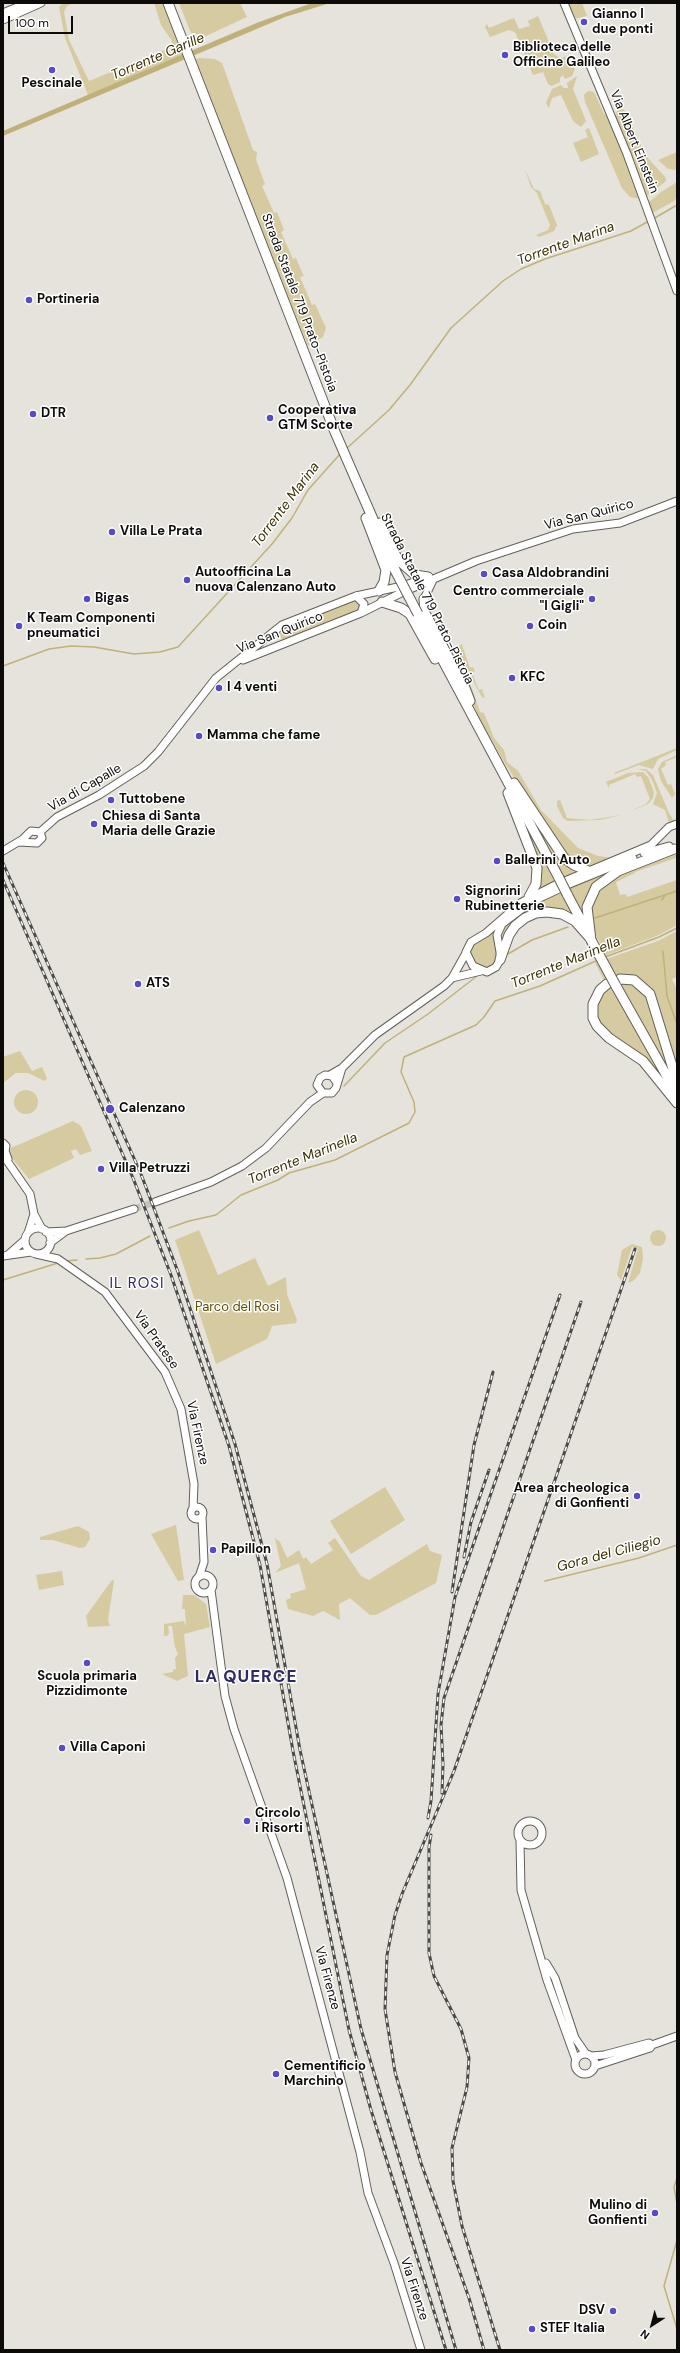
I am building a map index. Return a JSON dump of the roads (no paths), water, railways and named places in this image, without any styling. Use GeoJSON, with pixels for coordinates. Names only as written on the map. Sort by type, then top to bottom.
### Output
{"type":"FeatureCollection","features":[{"type":"Feature","properties":{"kind":"highway","name":"Strada Statale 719 Prato-Pistoia"},"geometry":{"type":"LineString","coordinates":[[168,3],[335,432],[396,572],[591,940],[618,983],[677,1094]]}},
{"type":"Feature","properties":{"kind":"highway"},"geometry":{"type":"LineString","coordinates":[[353,476],[398,560],[415,575],[430,579]]}},
{"type":"Feature","properties":{"kind":"highway"},"geometry":{"type":"LineString","coordinates":[[353,476],[386,570],[384,582],[379,591]]}},
{"type":"Feature","properties":{"kind":"highway"},"geometry":{"type":"LineString","coordinates":[[424,599],[425,613],[465,688],[481,732]]}},
{"type":"Feature","properties":{"kind":"highway"},"geometry":{"type":"LineString","coordinates":[[382,602],[401,608],[410,614],[453,691],[481,732]]}},
{"type":"Feature","properties":{"kind":"highway"},"geometry":{"type":"LineString","coordinates":[[494,756],[564,858],[574,865],[588,871]]}},
{"type":"Feature","properties":{"kind":"highway"},"geometry":{"type":"LineString","coordinates":[[494,756],[537,868],[536,884],[529,898]]}},
{"type":"Feature","properties":{"kind":"highway"},"geometry":{"type":"LineString","coordinates":[[591,940],[588,907],[589,898],[598,884],[618,872],[673,848]]}},
{"type":"Feature","properties":{"kind":"highway"},"geometry":{"type":"LineString","coordinates":[[500,960],[509,935],[515,926],[525,918],[536,913],[547,912],[562,914],[575,921],[591,940]]}},
{"type":"Feature","properties":{"kind":"highway"},"geometry":{"type":"LineString","coordinates":[[618,983],[634,980],[650,994],[677,1082]]}},
{"type":"Feature","properties":{"kind":"highway"},"geometry":{"type":"LineString","coordinates":[[607,984],[600,990],[593,1004],[593,1018],[597,1026],[603,1034],[643,1061],[677,1103]]}},
{"type":"Feature","properties":{"kind":"main road"},"geometry":{"type":"LineString","coordinates":[[3,13],[27,3]]}},
{"type":"Feature","properties":{"kind":"main road"},"geometry":{"type":"LineString","coordinates":[[3,20],[41,3]]}},
{"type":"Feature","properties":{"kind":"main road","name":"Via Albert Einstein"},"geometry":{"type":"LineString","coordinates":[[564,3],[643,195],[677,292]]}},
{"type":"Feature","properties":{"kind":"main road","name":"Via San Quirico"},"geometry":{"type":"LineString","coordinates":[[409,587],[461,566],[565,532],[620,523],[677,501]]}},
{"type":"Feature","properties":{"kind":"main road"},"geometry":{"type":"LineString","coordinates":[[424,599],[430,579]]}},
{"type":"Feature","properties":{"kind":"main road","name":"Via San Quirico"},"geometry":{"type":"LineString","coordinates":[[144,766],[158,752],[216,678],[232,665],[276,630],[282,625],[356,596],[379,591],[400,590],[361,613],[285,642],[232,665]]}},
{"type":"Feature","properties":{"kind":"main road"},"geometry":{"type":"LineString","coordinates":[[356,596],[364,604],[361,613]]}},
{"type":"Feature","properties":{"kind":"main road"},"geometry":{"type":"LineString","coordinates":[[276,630],[276,637],[285,642]]}},
{"type":"Feature","properties":{"kind":"main road","name":"Via di Capalle"},"geometry":{"type":"LineString","coordinates":[[32,842],[37,843],[41,840],[40,832],[57,817],[99,795],[144,766]]}},
{"type":"Feature","properties":{"kind":"main road"},"geometry":{"type":"LineString","coordinates":[[310,1102],[318,1087],[320,1078],[330,1075],[342,1068],[371,1039],[452,978],[492,970],[500,960],[497,934],[502,924],[531,902],[588,871],[651,845],[665,833],[669,827],[677,824]]}},
{"type":"Feature","properties":{"kind":"main road"},"geometry":{"type":"LineString","coordinates":[[3,851],[34,830],[40,832]]}},
{"type":"Feature","properties":{"kind":"main road"},"geometry":{"type":"LineString","coordinates":[[665,833],[665,840],[673,848]]}},
{"type":"Feature","properties":{"kind":"main road"},"geometry":{"type":"LineString","coordinates":[[15,843],[32,842],[29,839],[29,834]]}},
{"type":"Feature","properties":{"kind":"main road"},"geometry":{"type":"LineString","coordinates":[[452,978],[471,942],[486,933],[509,911],[529,898],[656,849],[673,848]]}},
{"type":"Feature","properties":{"kind":"main road"},"geometry":{"type":"LineString","coordinates":[[466,952],[470,964],[482,971]]}},
{"type":"Feature","properties":{"kind":"main road"},"geometry":{"type":"LineString","coordinates":[[318,1087],[323,1093],[329,1094],[334,1091],[342,1068]]}},
{"type":"Feature","properties":{"kind":"main road"},"geometry":{"type":"LineString","coordinates":[[330,1075],[337,1083]]}},
{"type":"Feature","properties":{"kind":"main road"},"geometry":{"type":"LineString","coordinates":[[155,1202],[216,1180],[242,1166],[266,1148],[310,1102],[323,1093]]}},
{"type":"Feature","properties":{"kind":"main road"},"geometry":{"type":"LineString","coordinates":[[3,1143],[6,1146],[4,1153],[30,1194],[34,1214],[60,1261]]}},
{"type":"Feature","properties":{"kind":"main road"},"geometry":{"type":"LineString","coordinates":[[5,1256],[33,1230],[66,1231],[134,1209]]}},
{"type":"Feature","properties":{"kind":"main road"},"geometry":{"type":"LineString","coordinates":[[34,1214],[27,1236],[27,1248],[34,1253],[60,1261]]}},
{"type":"Feature","properties":{"kind":"main road"},"geometry":{"type":"LineString","coordinates":[[5,1256],[45,1252],[50,1244],[66,1231]]}},
{"type":"Feature","properties":{"kind":"main road","name":"Via Pratese"},"geometry":{"type":"LineString","coordinates":[[60,1261],[97,1285],[112,1300],[151,1352],[174,1388]]}},
{"type":"Feature","properties":{"kind":"main road","name":"Via Firenze"},"geometry":{"type":"LineString","coordinates":[[174,1388],[181,1409],[197,1508],[203,1512],[202,1535],[204,1562],[212,1580],[211,1590],[213,1612],[225,1696],[234,1729],[287,1878],[360,2152],[368,2193],[394,2263],[421,2350]]}},
{"type":"Feature","properties":{"kind":"main road","name":"Via Firenze"},"geometry":{"type":"LineString","coordinates":[[197,1508],[191,1513],[202,1535]]}},
{"type":"Feature","properties":{"kind":"main road"},"geometry":{"type":"LineString","coordinates":[[194,1518],[202,1517]]}},
{"type":"Feature","properties":{"kind":"main road","name":"Via Firenze"},"geometry":{"type":"LineString","coordinates":[[204,1562],[195,1585],[202,1593],[213,1612]]}},
{"type":"Feature","properties":{"kind":"main road"},"geometry":{"type":"LineString","coordinates":[[199,1577],[204,1576],[212,1580]]}},
{"type":"Feature","properties":{"kind":"main road"},"geometry":{"type":"LineString","coordinates":[[202,1593],[211,1590]]}},
{"type":"Feature","properties":{"kind":"main road"},"geometry":{"type":"LineString","coordinates":[[520,1863],[532,1845],[538,1842],[542,1836],[542,1830],[535,1822],[528,1821],[521,1825],[518,1831],[520,1840],[520,1863],[521,1890],[549,1986],[576,2060],[576,2069],[581,2073],[590,2073],[595,2066],[650,2048],[652,2045],[677,2036]]}},
{"type":"Feature","properties":{"kind":"main road"},"geometry":{"type":"LineString","coordinates":[[520,1840],[526,1844],[532,1845]]}},
{"type":"Feature","properties":{"kind":"main road"},"geometry":{"type":"LineString","coordinates":[[541,1956],[555,1978],[575,2038],[589,2055],[595,2066]]}},
{"type":"Feature","properties":{"kind":"main road"},"geometry":{"type":"LineString","coordinates":[[576,2060],[580,2055],[604,2055],[649,2043],[652,2045]]}},
{"type":"Feature","properties":{"kind":"waterway","name":"Torrente Marina"},"geometry":{"type":"LineString","coordinates":[[653,219],[677,205]]}},
{"type":"Feature","properties":{"kind":"waterway","name":"Torrente Marina"},"geometry":{"type":"LineString","coordinates":[[346,449],[389,410],[410,385],[451,328],[503,281],[521,269],[545,259],[631,231],[649,221]]}},
{"type":"Feature","properties":{"kind":"waterway","name":"Torrente Marina"},"geometry":{"type":"LineString","coordinates":[[3,666],[49,649],[71,646],[94,647],[134,654],[160,652],[178,647],[272,544],[292,518],[308,490],[340,454]]}},
{"type":"Feature","properties":{"kind":"waterway"},"geometry":{"type":"LineString","coordinates":[[595,918],[677,891]]}},
{"type":"Feature","properties":{"kind":"waterway"},"geometry":{"type":"LineString","coordinates":[[662,900],[665,895]]}},
{"type":"Feature","properties":{"kind":"waterway"},"geometry":{"type":"LineString","coordinates":[[508,954],[532,940],[568,927]]}},
{"type":"Feature","properties":{"kind":"waterway","name":"Torrente Marinella"},"geometry":{"type":"LineString","coordinates":[[605,957],[659,937],[677,928]]}},
{"type":"Feature","properties":{"kind":"waterway"},"geometry":{"type":"LineString","coordinates":[[663,951],[667,996],[677,1024]]}},
{"type":"Feature","properties":{"kind":"waterway","name":"Torrente Marinella"},"geometry":{"type":"LineString","coordinates":[[169,1228],[189,1221],[216,1215],[241,1195],[278,1180],[289,1173],[335,1160],[409,1123],[415,1112],[414,1102],[401,1072],[404,1057],[476,1025],[484,1017],[495,1001],[540,986],[598,960]]}},
{"type":"Feature","properties":{"kind":"waterway"},"geometry":{"type":"LineString","coordinates":[[344,1086],[385,1043],[428,1014],[477,976]]}},
{"type":"Feature","properties":{"kind":"waterway","name":"Torrente Marinella"},"geometry":{"type":"LineString","coordinates":[[86,1259],[100,1258],[116,1254],[150,1236]]}},
{"type":"Feature","properties":{"kind":"waterway","name":"Torrente Marinella"},"geometry":{"type":"LineString","coordinates":[[66,1261],[77,1260]]}},
{"type":"Feature","properties":{"kind":"waterway","name":"Torrente Marinella"},"geometry":{"type":"LineString","coordinates":[[3,1280],[58,1263]]}},
{"type":"Feature","properties":{"kind":"waterway","name":"Gora del Ciliegio"},"geometry":{"type":"LineString","coordinates":[[545,1581],[639,1558],[677,1545]]}},
{"type":"Feature","properties":{"kind":"waterway"},"geometry":{"type":"LineString","coordinates":[[677,2178],[674,2187],[677,2204]]}},
{"type":"Feature","properties":{"kind":"waterway"},"geometry":{"type":"LineString","coordinates":[[677,2240],[664,2286],[677,2329]]}},
{"type":"Feature","properties":{"kind":"tunnel"},"geometry":{"type":"LineString","coordinates":[[134,1209],[155,1202]]}},
{"type":"Feature","properties":{"kind":"railway"},"geometry":{"type":"LineString","coordinates":[[3,863],[141,1174],[178,1272],[235,1444],[267,1564],[300,1750],[361,2029],[456,2350]]}},
{"type":"Feature","properties":{"kind":"railway"},"geometry":{"type":"LineString","coordinates":[[3,880],[133,1178],[171,1275],[229,1446],[260,1565],[293,1751],[349,2030],[371,2110],[446,2350]]}},
{"type":"Feature","properties":{"kind":"railway"},"geometry":{"type":"LineString","coordinates":[[484,2350],[469,2298],[421,2163],[395,2072],[385,2009],[387,1955],[395,1915],[402,1894],[454,1771],[635,1249]]}},
{"type":"Feature","properties":{"kind":"railway"},"geometry":{"type":"LineString","coordinates":[[428,1818],[431,1801],[438,1694],[455,1597],[560,1295]]}},
{"type":"Feature","properties":{"kind":"railway"},"geometry":{"type":"LineString","coordinates":[[442,1793],[443,1764],[441,1725],[444,1698],[581,1302]]}},
{"type":"Feature","properties":{"kind":"railway"},"geometry":{"type":"LineString","coordinates":[[452,1592],[474,1445],[493,1372]]}},
{"type":"Feature","properties":{"kind":"railway"},"geometry":{"type":"LineString","coordinates":[[464,1557],[471,1522],[489,1470]]}},
{"type":"Feature","properties":{"kind":"railway"},"geometry":{"type":"LineString","coordinates":[[431,1835],[429,1847],[429,1953],[434,1976],[461,2029],[469,2058],[467,2087],[452,2148],[453,2181],[462,2226],[500,2350]]}},
{"type":"Feature","properties":{"kind":"place","name":"Gianno I due ponti"},"geometry":{"type":"Point","coordinates":[584,22]}},
{"type":"Feature","properties":{"kind":"place","name":"Biblioteca delle Officine Galileo"},"geometry":{"type":"Point","coordinates":[505,55]}},
{"type":"Feature","properties":{"kind":"place","name":"Pescinale"},"geometry":{"type":"Point","coordinates":[52,70]}},
{"type":"Feature","properties":{"kind":"place","name":"Portineria"},"geometry":{"type":"Point","coordinates":[29,300]}},
{"type":"Feature","properties":{"kind":"place","name":"DTR"},"geometry":{"type":"Point","coordinates":[33,414]}},
{"type":"Feature","properties":{"kind":"place","name":"Cooperativa GTM Scorte"},"geometry":{"type":"Point","coordinates":[270,418]}},
{"type":"Feature","properties":{"kind":"place","name":"Villa Le Prata"},"geometry":{"type":"Point","coordinates":[112,532]}},
{"type":"Feature","properties":{"kind":"place","name":"Casa Aldobrandini"},"geometry":{"type":"Point","coordinates":[484,574]}},
{"type":"Feature","properties":{"kind":"place","name":"Autoofficina La nuova Calenzano Auto"},"geometry":{"type":"Point","coordinates":[187,580]}},
{"type":"Feature","properties":{"kind":"place","name":"Bigas"},"geometry":{"type":"Point","coordinates":[87,599]}},
{"type":"Feature","properties":{"kind":"place","name":"Centro commerciale \"I Gigli\""},"geometry":{"type":"Point","coordinates":[592,599]}},
{"type":"Feature","properties":{"kind":"place","name":"K Team Componenti pneumatici"},"geometry":{"type":"Point","coordinates":[19,626]}},
{"type":"Feature","properties":{"kind":"place","name":"Coin"},"geometry":{"type":"Point","coordinates":[530,626]}},
{"type":"Feature","properties":{"kind":"place","name":"KFC"},"geometry":{"type":"Point","coordinates":[512,678]}},
{"type":"Feature","properties":{"kind":"place","name":"I 4 venti"},"geometry":{"type":"Point","coordinates":[219,688]}},
{"type":"Feature","properties":{"kind":"place","name":"Mamma che fame"},"geometry":{"type":"Point","coordinates":[199,736]}},
{"type":"Feature","properties":{"kind":"place","name":"Tuttobene"},"geometry":{"type":"Point","coordinates":[111,800]}},
{"type":"Feature","properties":{"kind":"place","name":"Chiesa di Santa Maria delle Grazie"},"geometry":{"type":"Point","coordinates":[94,824]}},
{"type":"Feature","properties":{"kind":"place","name":"Ballerini Auto"},"geometry":{"type":"Point","coordinates":[497,861]}},
{"type":"Feature","properties":{"kind":"place","name":"Signorini Rubinetterie"},"geometry":{"type":"Point","coordinates":[457,899]}},
{"type":"Feature","properties":{"kind":"place","name":"ATS"},"geometry":{"type":"Point","coordinates":[138,984]}},
{"type":"Feature","properties":{"kind":"place","name":"Calenzano"},"geometry":{"type":"Point","coordinates":[110,1109]}},
{"type":"Feature","properties":{"kind":"place","name":"Villa Petruzzi"},"geometry":{"type":"Point","coordinates":[101,1169]}},
{"type":"Feature","properties":{"kind":"place","name":"Area archeologica di Gonfienti"},"geometry":{"type":"Point","coordinates":[637,1496]}},
{"type":"Feature","properties":{"kind":"place","name":"Papillon"},"geometry":{"type":"Point","coordinates":[213,1550]}},
{"type":"Feature","properties":{"kind":"place","name":"Scuola primaria Pizzidimonte"},"geometry":{"type":"Point","coordinates":[87,1663]}},
{"type":"Feature","properties":{"kind":"place","name":"Villa Caponi"},"geometry":{"type":"Point","coordinates":[62,1748]}},
{"type":"Feature","properties":{"kind":"place","name":"Circolo i Risorti"},"geometry":{"type":"Point","coordinates":[247,1821]}},
{"type":"Feature","properties":{"kind":"place","name":"Cementificio Marchino"},"geometry":{"type":"Point","coordinates":[276,2074]}},
{"type":"Feature","properties":{"kind":"place","name":"Mulino di Gonfienti"},"geometry":{"type":"Point","coordinates":[655,2213]}},
{"type":"Feature","properties":{"kind":"place","name":"DSV"},"geometry":{"type":"Point","coordinates":[613,2311]}},
{"type":"Feature","properties":{"kind":"place","name":"STEF Italia"},"geometry":{"type":"Point","coordinates":[532,2329]}},
{"type":"Feature","properties":{"kind":"district","name":"IL ROSI"},"geometry":{"type":"Point","coordinates":[137,1284]}},
{"type":"Feature","properties":{"kind":"district","name":"LA QUERCE"},"geometry":{"type":"Point","coordinates":[246,1678]}},
{"type":"Feature","properties":{"kind":"water label","name":"Torrente Garille"},"geometry":{"type":"Point","coordinates":[158,57]}},
{"type":"Feature","properties":{"kind":"park label","name":"Parco del Rosi"},"geometry":{"type":"Point","coordinates":[237,1308]}}]}
